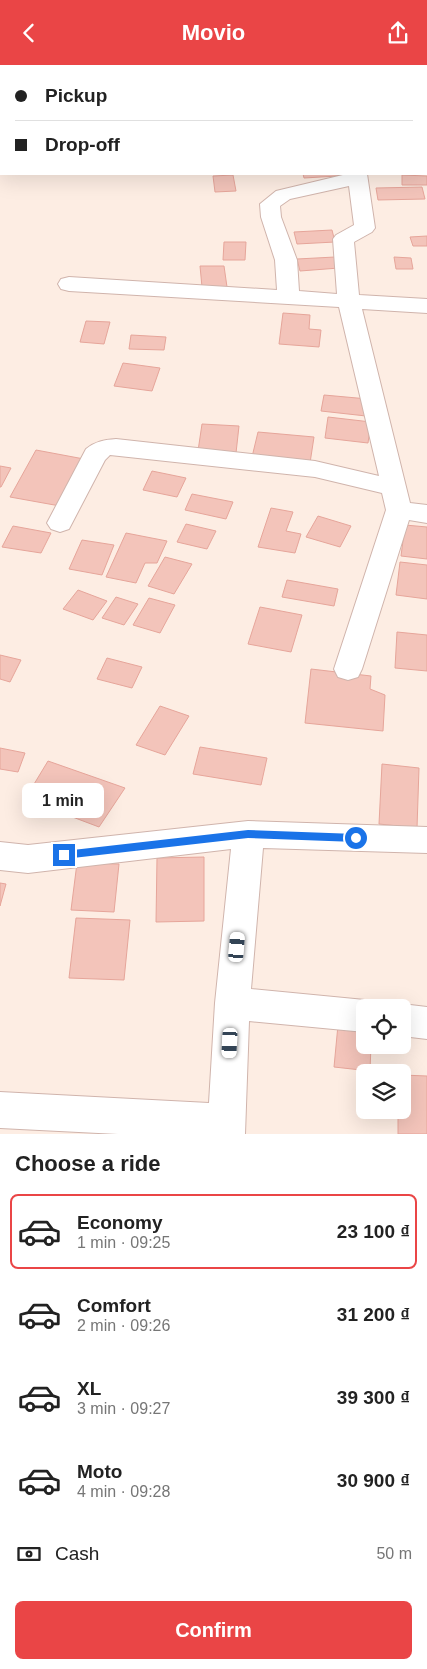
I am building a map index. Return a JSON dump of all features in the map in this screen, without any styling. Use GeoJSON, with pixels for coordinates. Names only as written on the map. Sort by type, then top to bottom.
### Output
{"type":"FeatureCollection","features":[{"type":"Feature","properties":{"kind":"street"},"geometry":{"type":"LineString","coordinates":[[288,299],[286,260],[271,217],[270,204],[283,195],[357,176],[365,228],[343,239],[349,303],[397,499],[348,669]]}},
{"type":"Feature","properties":{"kind":"street"},"geometry":{"type":"LineString","coordinates":[[69,284],[349,303],[427,306]]}},
{"type":"Feature","properties":{"kind":"street"},"geometry":{"type":"LineString","coordinates":[[60,523],[95,455],[103,448],[116,447],[315,469],[397,499],[427,514]]}},
{"type":"Feature","properties":{"kind":"street"},"geometry":{"type":"LineString","coordinates":[[0,1110],[227,1128],[232,1003],[248,834]]}},
{"type":"Feature","properties":{"kind":"street"},"geometry":{"type":"LineString","coordinates":[[0,856],[28,859],[248,834],[427,840]]}},
{"type":"Feature","properties":{"kind":"street"},"geometry":{"type":"LineString","coordinates":[[232,1003],[356,1015]]}},
{"type":"Feature","properties":{"kind":"street"},"geometry":{"type":"LineString","coordinates":[[411,1021],[427,1023]]}},
{"type":"Feature","properties":{"kind":"building"},"geometry":{"type":"Polygon","coordinates":[[[233,175],[236,191],[215,192],[213,176],[233,175]]]}},
{"type":"Feature","properties":{"kind":"building"},"geometry":{"type":"Polygon","coordinates":[[[303,175],[338,175],[338,176],[304,178],[303,175]]]}},
{"type":"Feature","properties":{"kind":"building"},"geometry":{"type":"Polygon","coordinates":[[[402,175],[427,176],[427,185],[402,185],[402,175]]]}},
{"type":"Feature","properties":{"kind":"building"},"geometry":{"type":"Polygon","coordinates":[[[422,187],[425,199],[378,200],[376,188],[422,187]]]}},
{"type":"Feature","properties":{"kind":"building"},"geometry":{"type":"Polygon","coordinates":[[[332,230],[335,242],[297,244],[294,232],[332,230]]]}},
{"type":"Feature","properties":{"kind":"building"},"geometry":{"type":"Polygon","coordinates":[[[427,236],[427,246],[413,246],[410,237],[427,236]]]}},
{"type":"Feature","properties":{"kind":"building"},"geometry":{"type":"Polygon","coordinates":[[[224,242],[246,242],[245,260],[223,260],[224,242]]]}},
{"type":"Feature","properties":{"kind":"building"},"geometry":{"type":"Polygon","coordinates":[[[335,257],[339,268],[300,271],[297,259],[335,257]]]}},
{"type":"Feature","properties":{"kind":"building"},"geometry":{"type":"Polygon","coordinates":[[[394,257],[411,258],[413,269],[396,269],[394,257]]]}},
{"type":"Feature","properties":{"kind":"building"},"geometry":{"type":"Polygon","coordinates":[[[200,266],[224,266],[227,287],[202,287],[200,266]]]}},
{"type":"Feature","properties":{"kind":"building"},"geometry":{"type":"Polygon","coordinates":[[[283,313],[310,315],[309,329],[321,330],[319,347],[279,344],[283,313]]]}},
{"type":"Feature","properties":{"kind":"building"},"geometry":{"type":"Polygon","coordinates":[[[86,321],[110,322],[104,344],[80,342],[86,321]]]}},
{"type":"Feature","properties":{"kind":"building"},"geometry":{"type":"Polygon","coordinates":[[[131,335],[166,337],[164,350],[129,349],[131,335]]]}},
{"type":"Feature","properties":{"kind":"building"},"geometry":{"type":"Polygon","coordinates":[[[123,363],[160,368],[152,391],[114,386],[123,363]]]}},
{"type":"Feature","properties":{"kind":"building"},"geometry":{"type":"Polygon","coordinates":[[[324,395],[368,399],[366,416],[321,411],[324,395]]]}},
{"type":"Feature","properties":{"kind":"building"},"geometry":{"type":"Polygon","coordinates":[[[328,417],[371,422],[368,443],[325,438],[328,417]]]}},
{"type":"Feature","properties":{"kind":"building"},"geometry":{"type":"Polygon","coordinates":[[[202,424],[239,426],[236,453],[198,451],[202,424]]]}},
{"type":"Feature","properties":{"kind":"building"},"geometry":{"type":"Polygon","coordinates":[[[258,432],[314,437],[310,463],[252,457],[258,432]]]}},
{"type":"Feature","properties":{"kind":"building"},"geometry":{"type":"Polygon","coordinates":[[[36,450],[84,459],[60,506],[10,497],[36,450]]]}},
{"type":"Feature","properties":{"kind":"building"},"geometry":{"type":"Polygon","coordinates":[[[0,466],[11,468],[1,487],[0,487],[0,466]]]}},
{"type":"Feature","properties":{"kind":"building"},"geometry":{"type":"Polygon","coordinates":[[[152,471],[186,478],[177,497],[143,490],[152,471]]]}},
{"type":"Feature","properties":{"kind":"building"},"geometry":{"type":"Polygon","coordinates":[[[192,494],[233,502],[226,519],[185,510],[192,494]]]}},
{"type":"Feature","properties":{"kind":"building"},"geometry":{"type":"Polygon","coordinates":[[[271,508],[293,512],[286,531],[301,534],[295,553],[258,547],[271,508]]]}},
{"type":"Feature","properties":{"kind":"building"},"geometry":{"type":"Polygon","coordinates":[[[318,516],[351,526],[340,547],[306,537],[318,516]]]}},
{"type":"Feature","properties":{"kind":"building"},"geometry":{"type":"Polygon","coordinates":[[[186,524],[216,531],[207,549],[177,542],[186,524]]]}},
{"type":"Feature","properties":{"kind":"building"},"geometry":{"type":"Polygon","coordinates":[[[405,525],[427,527],[427,559],[401,556],[405,525]]]}},
{"type":"Feature","properties":{"kind":"building"},"geometry":{"type":"Polygon","coordinates":[[[13,526],[51,533],[41,553],[2,547],[13,526]]]}},
{"type":"Feature","properties":{"kind":"building"},"geometry":{"type":"Polygon","coordinates":[[[126,533],[167,541],[157,563],[145,563],[136,583],[106,577],[126,533]]]}},
{"type":"Feature","properties":{"kind":"building"},"geometry":{"type":"Polygon","coordinates":[[[82,540],[114,545],[102,575],[69,569],[82,540]]]}},
{"type":"Feature","properties":{"kind":"building"},"geometry":{"type":"Polygon","coordinates":[[[165,557],[192,564],[174,594],[148,586],[165,557]]]}},
{"type":"Feature","properties":{"kind":"building"},"geometry":{"type":"Polygon","coordinates":[[[400,562],[427,565],[427,599],[396,595],[400,562]]]}},
{"type":"Feature","properties":{"kind":"building"},"geometry":{"type":"Polygon","coordinates":[[[287,580],[338,589],[334,606],[282,597],[287,580]]]}},
{"type":"Feature","properties":{"kind":"building"},"geometry":{"type":"Polygon","coordinates":[[[78,590],[107,601],[93,620],[63,609],[78,590]]]}},
{"type":"Feature","properties":{"kind":"building"},"geometry":{"type":"Polygon","coordinates":[[[116,597],[138,604],[124,625],[102,618],[116,597]]]}},
{"type":"Feature","properties":{"kind":"building"},"geometry":{"type":"Polygon","coordinates":[[[149,598],[175,605],[160,633],[133,625],[149,598]]]}},
{"type":"Feature","properties":{"kind":"building"},"geometry":{"type":"Polygon","coordinates":[[[260,607],[302,615],[291,652],[248,644],[260,607]]]}},
{"type":"Feature","properties":{"kind":"building"},"geometry":{"type":"Polygon","coordinates":[[[397,632],[427,635],[427,671],[395,668],[397,632]]]}},
{"type":"Feature","properties":{"kind":"building"},"geometry":{"type":"Polygon","coordinates":[[[0,655],[21,660],[10,682],[0,679],[0,655]]]}},
{"type":"Feature","properties":{"kind":"building"},"geometry":{"type":"Polygon","coordinates":[[[107,658],[142,667],[132,688],[97,679],[107,658]]]}},
{"type":"Feature","properties":{"kind":"building"},"geometry":{"type":"Polygon","coordinates":[[[311,669],[371,676],[370,689],[385,695],[383,731],[305,723],[311,669]]]}},
{"type":"Feature","properties":{"kind":"building"},"geometry":{"type":"Polygon","coordinates":[[[160,706],[189,716],[165,755],[136,745],[160,706]]]}},
{"type":"Feature","properties":{"kind":"building"},"geometry":{"type":"Polygon","coordinates":[[[200,747],[267,758],[261,785],[193,774],[200,747]]]}},
{"type":"Feature","properties":{"kind":"building"},"geometry":{"type":"Polygon","coordinates":[[[0,748],[25,753],[18,772],[0,769],[0,748]]]}},
{"type":"Feature","properties":{"kind":"building"},"geometry":{"type":"Polygon","coordinates":[[[48,761],[125,788],[99,827],[25,799],[48,761]]]}},
{"type":"Feature","properties":{"kind":"building"},"geometry":{"type":"Polygon","coordinates":[[[382,764],[419,768],[417,828],[379,824],[382,764]]]}},
{"type":"Feature","properties":{"kind":"building"},"geometry":{"type":"Polygon","coordinates":[[[204,857],[204,921],[156,922],[157,858],[204,857]]]}},
{"type":"Feature","properties":{"kind":"building"},"geometry":{"type":"Polygon","coordinates":[[[77,863],[119,864],[114,912],[71,910],[77,863]]]}},
{"type":"Feature","properties":{"kind":"building"},"geometry":{"type":"Polygon","coordinates":[[[0,883],[6,884],[0,906],[0,883]]]}},
{"type":"Feature","properties":{"kind":"building"},"geometry":{"type":"Polygon","coordinates":[[[76,918],[130,920],[124,980],[69,978],[76,918]]]}},
{"type":"Feature","properties":{"kind":"building"},"geometry":{"type":"Polygon","coordinates":[[[338,1025],[356,1028],[356,1054],[371,1054],[370,1064],[356,1064],[356,1069],[334,1067],[338,1025]]]}},
{"type":"Feature","properties":{"kind":"building"},"geometry":{"type":"Polygon","coordinates":[[[411,1075],[427,1076],[427,1134],[398,1134],[398,1119],[411,1119],[411,1075]]]}},
{"type":"Feature","properties":{"kind":"route"},"geometry":{"type":"LineString","coordinates":[[64,855],[248,834],[356,838]]}}]}
